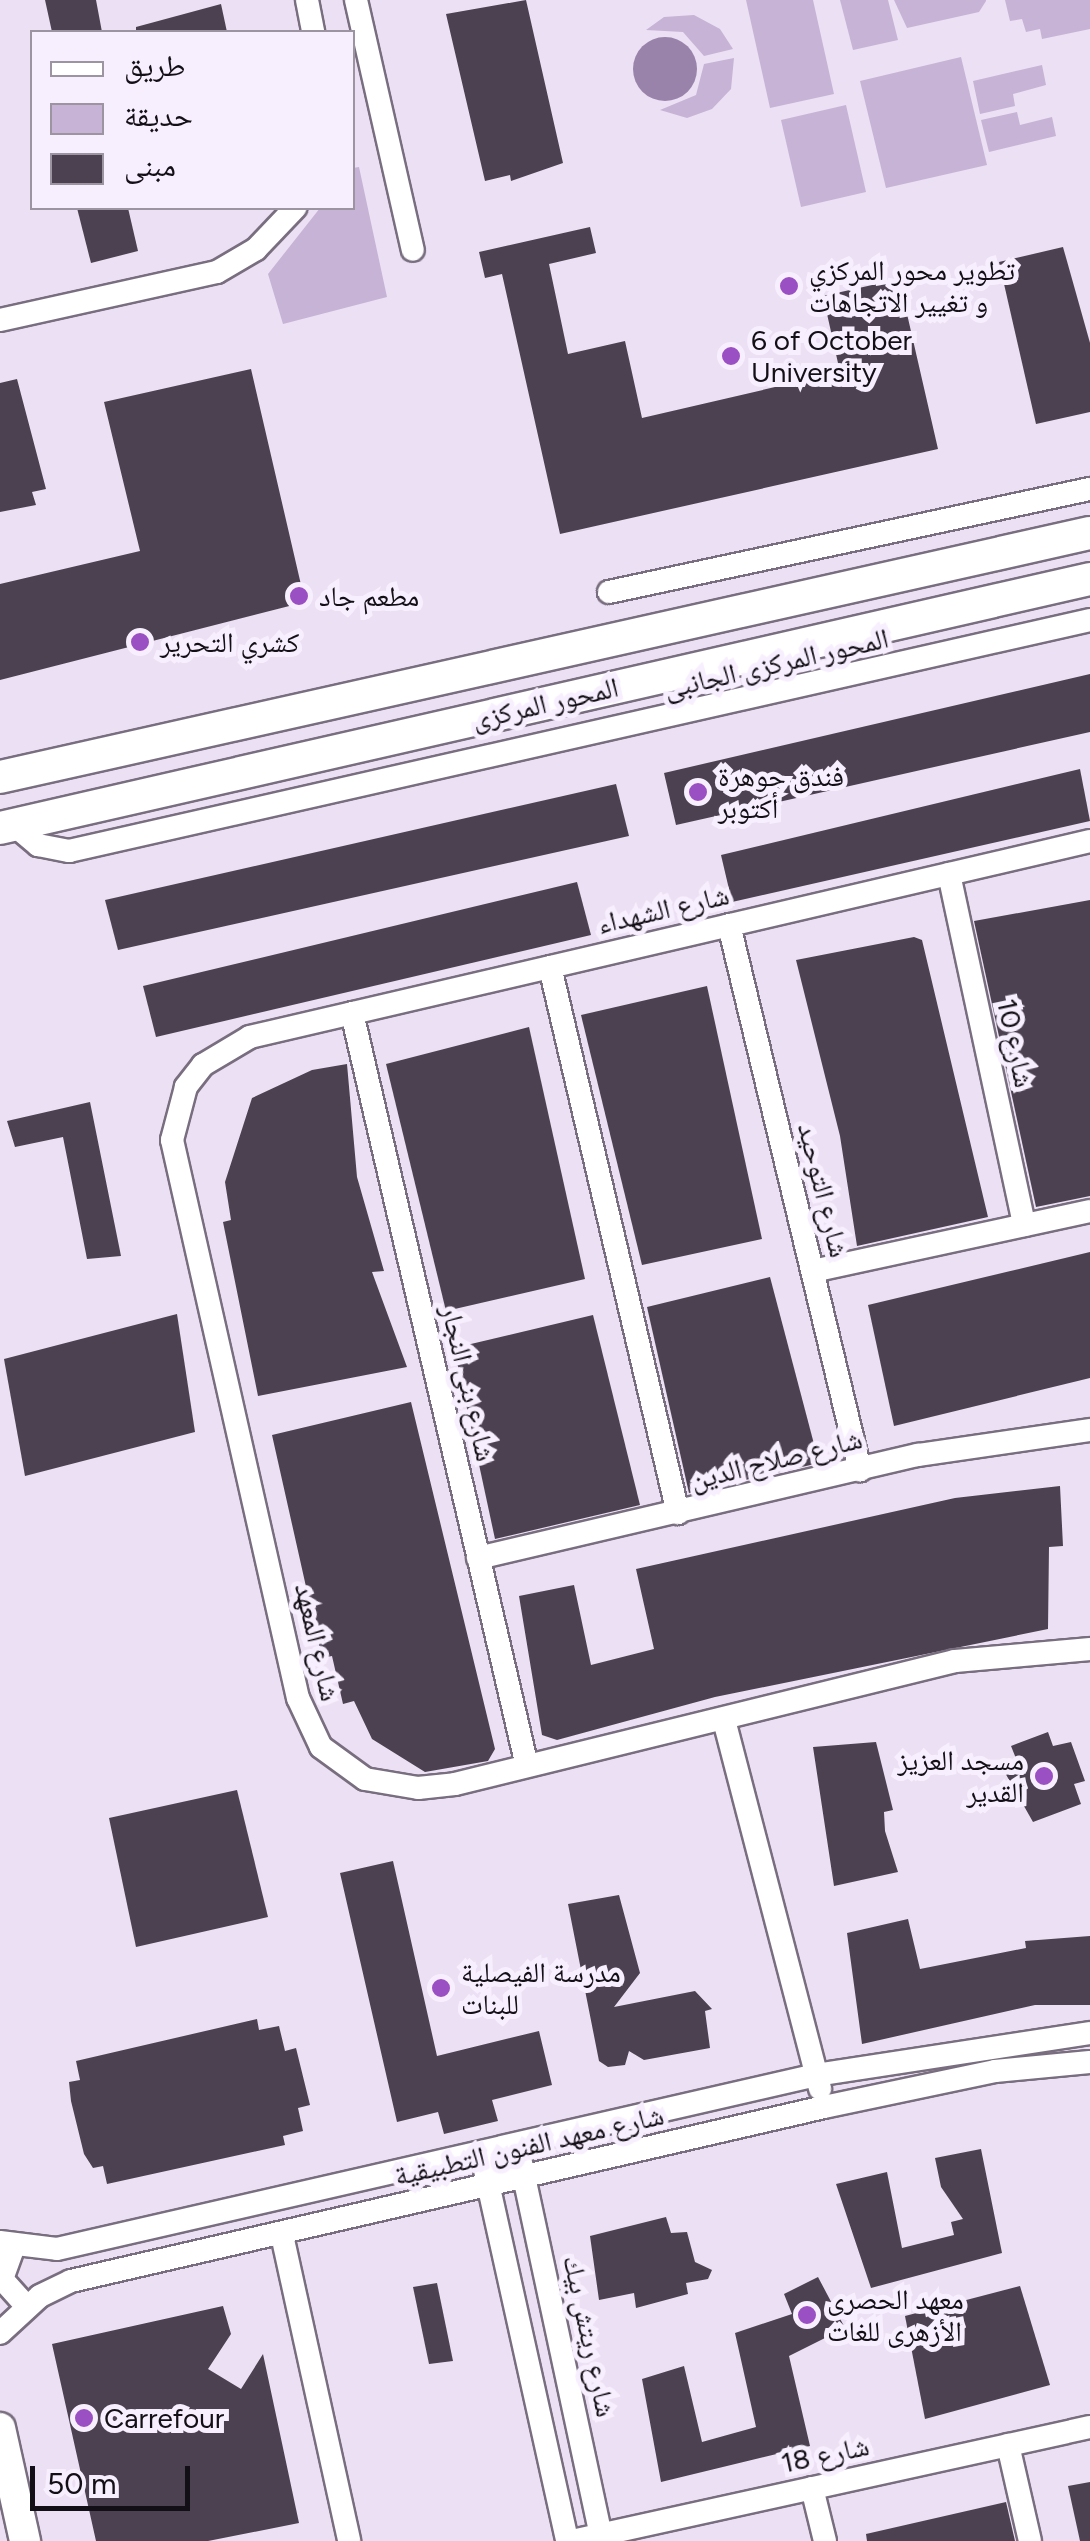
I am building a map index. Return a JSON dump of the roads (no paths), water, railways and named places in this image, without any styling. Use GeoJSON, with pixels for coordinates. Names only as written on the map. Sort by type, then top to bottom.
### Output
{"type":"FeatureCollection","features":[{"type":"Feature","properties":{"kind":"main road"},"geometry":{"type":"LineString","coordinates":[[0,778],[1090,534]]}},
{"type":"Feature","properties":{"kind":"main road","name":"المحور المركزى"},"geometry":{"type":"LineString","coordinates":[[7,826],[1090,580]]}},
{"type":"Feature","properties":{"kind":"street"},"geometry":{"type":"LineString","coordinates":[[307,0],[313,30]]}},
{"type":"Feature","properties":{"kind":"street"},"geometry":{"type":"LineString","coordinates":[[356,0],[414,250]]}},
{"type":"Feature","properties":{"kind":"street"},"geometry":{"type":"LineString","coordinates":[[0,320],[217,272],[256,249],[293,210]]}},
{"type":"Feature","properties":{"kind":"street"},"geometry":{"type":"LineString","coordinates":[[609,592],[1090,489]]}},
{"type":"Feature","properties":{"kind":"street","name":"المحور المركزى الجانبى"},"geometry":{"type":"LineString","coordinates":[[7,826],[38,845],[69,851],[1090,620]]}},
{"type":"Feature","properties":{"kind":"street","name":"شارع الشهداء"},"geometry":{"type":"LineString","coordinates":[[250,1037],[1090,841]]}},
{"type":"Feature","properties":{"kind":"street","name":"شارع 10"},"geometry":{"type":"LineString","coordinates":[[948,874],[1024,1225]]}},
{"type":"Feature","properties":{"kind":"street","name":"شارع التوحيد"},"geometry":{"type":"LineString","coordinates":[[729,925],[860,1470]]}},
{"type":"Feature","properties":{"kind":"street"},"geometry":{"type":"LineString","coordinates":[[550,967],[678,1513]]}},
{"type":"Feature","properties":{"kind":"street","name":"شارع بنى النجار"},"geometry":{"type":"LineString","coordinates":[[352,1013],[527,1766]]}},
{"type":"Feature","properties":{"kind":"street","name":"شارع المعهد"},"geometry":{"type":"LineString","coordinates":[[250,1037],[202,1065],[186,1087],[172,1140],[307,1724],[341,1765],[391,1786],[456,1784],[955,1661],[1090,1648]]}},
{"type":"Feature","properties":{"kind":"street"},"geometry":{"type":"LineString","coordinates":[[812,1271],[1090,1211]]}},
{"type":"Feature","properties":{"kind":"street","name":"شارع صلاح الدين"},"geometry":{"type":"LineString","coordinates":[[478,1558],[978,1443],[1090,1430]]}},
{"type":"Feature","properties":{"kind":"street"},"geometry":{"type":"LineString","coordinates":[[724,1720],[824,2107]]}},
{"type":"Feature","properties":{"kind":"street","name":"شارع معهد الفنون التطبيقية"},"geometry":{"type":"LineString","coordinates":[[7,2244],[57,2249],[816,2075],[1090,2034]]}},
{"type":"Feature","properties":{"kind":"street","name":"شارع معهد الفنون التطبيقية"},"geometry":{"type":"LineString","coordinates":[[0,2333],[26,2306],[71,2282],[824,2107],[994,2071],[1090,2062]]}},
{"type":"Feature","properties":{"kind":"street","name":"شارع ريتش بيك"},"geometry":{"type":"LineString","coordinates":[[518,2144],[601,2538]]}},
{"type":"Feature","properties":{"kind":"street"},"geometry":{"type":"LineString","coordinates":[[480,2152],[570,2541]]}},
{"type":"Feature","properties":{"kind":"street"},"geometry":{"type":"LineString","coordinates":[[282,2234],[348,2541]]}},
{"type":"Feature","properties":{"kind":"street"},"geometry":{"type":"LineString","coordinates":[[7,2244],[2,2280],[26,2306]]}},
{"type":"Feature","properties":{"kind":"street","name":"شارع 18"},"geometry":{"type":"LineString","coordinates":[[570,2541],[601,2538],[1090,2427]]}},
{"type":"Feature","properties":{"kind":"street"},"geometry":{"type":"LineString","coordinates":[[0,2428],[25,2541]]}},
{"type":"Feature","properties":{"kind":"street"},"geometry":{"type":"LineString","coordinates":[[1008,2445],[1030,2541]]}},
{"type":"Feature","properties":{"kind":"street"},"geometry":{"type":"LineString","coordinates":[[551,2470],[586,2463]]}},
{"type":"Feature","properties":{"kind":"street"},"geometry":{"type":"LineString","coordinates":[[812,2488],[825,2541]]}},
{"type":"Feature","properties":{"kind":"place","name":"تطوير محور المركزي و تغيير الاتجاهات"},"geometry":{"type":"Point","coordinates":[789,286]}},
{"type":"Feature","properties":{"kind":"place","name":"6 of October University"},"geometry":{"type":"Point","coordinates":[731,356]}},
{"type":"Feature","properties":{"kind":"place","name":"مطعم جاد"},"geometry":{"type":"Point","coordinates":[299,596]}},
{"type":"Feature","properties":{"kind":"place","name":"كشري التحرير"},"geometry":{"type":"Point","coordinates":[140,642]}},
{"type":"Feature","properties":{"kind":"place","name":"فندق جوهرة أكتوبر"},"geometry":{"type":"Point","coordinates":[698,792]}},
{"type":"Feature","properties":{"kind":"place","name":"مسجد العزيز القدير"},"geometry":{"type":"Point","coordinates":[1044,1776]}},
{"type":"Feature","properties":{"kind":"place","name":"مدرسة الفيصلية للبنات"},"geometry":{"type":"Point","coordinates":[441,1988]}},
{"type":"Feature","properties":{"kind":"place","name":"معهد الحصرى الأزهرى للغات"},"geometry":{"type":"Point","coordinates":[807,2315]}},
{"type":"Feature","properties":{"kind":"place","name":"Carrefour"},"geometry":{"type":"Point","coordinates":[84,2418]}}]}
